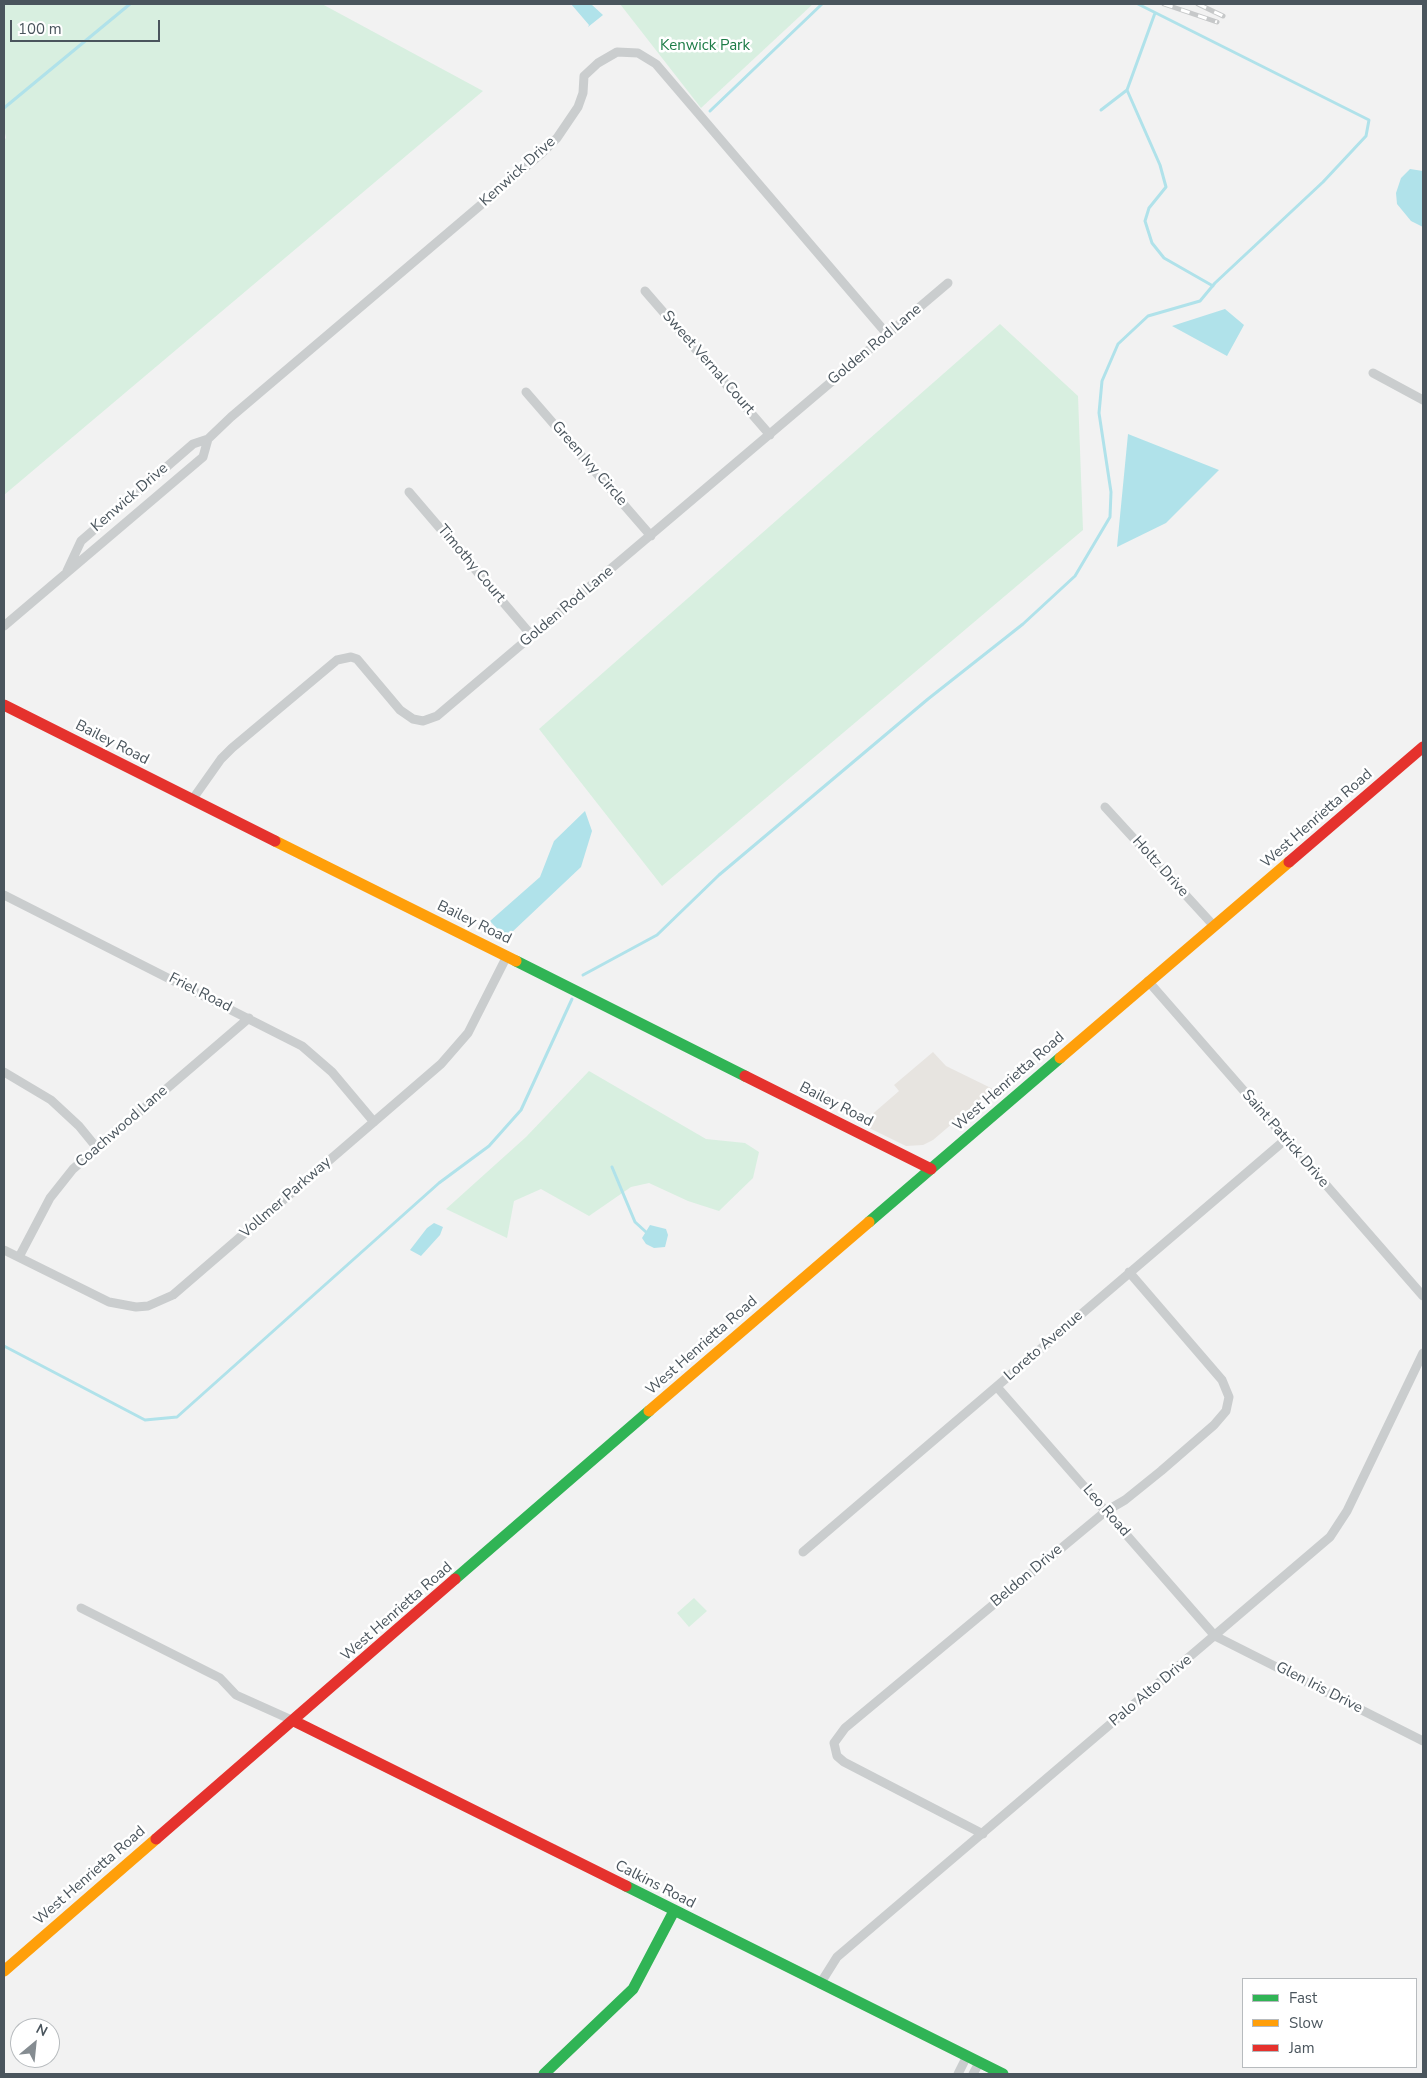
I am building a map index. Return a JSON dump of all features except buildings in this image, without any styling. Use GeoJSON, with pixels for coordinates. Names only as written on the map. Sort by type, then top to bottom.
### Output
{"type":"FeatureCollection","features":[{"type":"Feature","properties":{"kind":"main road","name":"Bailey Road"},"geometry":{"type":"LineString","coordinates":[[4,705],[931,1169]]}},
{"type":"Feature","properties":{"kind":"main road","name":"West Henrietta Road"},"geometry":{"type":"LineString","coordinates":[[4,1971],[140,1852],[294,1722],[640,1419],[1148,981],[1423,747]]}},
{"type":"Feature","properties":{"kind":"main road","name":"Calkins Road"},"geometry":{"type":"LineString","coordinates":[[294,1722],[1003,2074]]}},
{"type":"Feature","properties":{"kind":"main road"},"geometry":{"type":"LineString","coordinates":[[544,2074],[633,1989],[674,1911]]}},
{"type":"Feature","properties":{"kind":"street","name":"Kenwick Drive"},"geometry":{"type":"LineString","coordinates":[[4,626],[203,457],[208,440],[231,417],[542,153],[557,138],[578,106],[583,93],[584,76],[598,63],[617,52],[638,53],[656,64],[888,334]]}},
{"type":"Feature","properties":{"kind":"street","name":"Golden Rod Lane"},"geometry":{"type":"LineString","coordinates":[[192,800],[232,748],[337,660],[351,656],[356,658],[404,713],[423,721],[443,712],[948,283]]}},
{"type":"Feature","properties":{"kind":"street","name":"Sweet Vernal Court"},"geometry":{"type":"LineString","coordinates":[[645,291],[770,435]]}},
{"type":"Feature","properties":{"kind":"street"},"geometry":{"type":"LineString","coordinates":[[1373,373],[1423,400]]}},
{"type":"Feature","properties":{"kind":"street","name":"Green Ivy Circle"},"geometry":{"type":"LineString","coordinates":[[526,392],[651,536]]}},
{"type":"Feature","properties":{"kind":"street","name":"Kenwick Drive"},"geometry":{"type":"LineString","coordinates":[[68,571],[81,541],[193,444],[208,440]]}},
{"type":"Feature","properties":{"kind":"street","name":"Timothy Court"},"geometry":{"type":"LineString","coordinates":[[409,492],[532,636]]}},
{"type":"Feature","properties":{"kind":"street","name":"Holtz Drive"},"geometry":{"type":"LineString","coordinates":[[1105,807],[1214,926]]}},
{"type":"Feature","properties":{"kind":"street","name":"Friel Road"},"geometry":{"type":"LineString","coordinates":[[4,895],[288,1038],[318,1058],[374,1122]]}},
{"type":"Feature","properties":{"kind":"street","name":"Vollmer Parkway"},"geometry":{"type":"LineString","coordinates":[[4,1250],[109,1302],[136,1307],[160,1302],[186,1284],[441,1064],[457,1048],[483,1008],[507,956]]}},
{"type":"Feature","properties":{"kind":"street","name":"Saint Patrick Drive"},"geometry":{"type":"LineString","coordinates":[[1148,981],[1423,1296]]}},
{"type":"Feature","properties":{"kind":"street","name":"Coachwood Lane"},"geometry":{"type":"LineString","coordinates":[[19,1256],[50,1198],[73,1169],[249,1018]]}},
{"type":"Feature","properties":{"kind":"street"},"geometry":{"type":"LineString","coordinates":[[4,1072],[36,1090],[56,1105],[79,1126],[97,1148]]}},
{"type":"Feature","properties":{"kind":"street","name":"Loreto Avenue"},"geometry":{"type":"LineString","coordinates":[[803,1552],[1285,1140]]}},
{"type":"Feature","properties":{"kind":"street","name":"Beldon Drive"},"geometry":{"type":"LineString","coordinates":[[983,1834],[844,1762],[833,1749],[834,1744],[845,1728],[1106,1511],[1124,1500],[1214,1425],[1226,1411],[1229,1403],[1228,1392],[1222,1380],[1129,1272]]}},
{"type":"Feature","properties":{"kind":"street","name":"Palo Alto Drive"},"geometry":{"type":"LineString","coordinates":[[820,1984],[837,1957],[1321,1545],[1338,1525],[1423,1353]]}},
{"type":"Feature","properties":{"kind":"street","name":"Leo Road"},"geometry":{"type":"LineString","coordinates":[[998,1386],[1216,1636]]}},
{"type":"Feature","properties":{"kind":"street"},"geometry":{"type":"LineString","coordinates":[[81,1608],[220,1678],[236,1695],[294,1722]]}},
{"type":"Feature","properties":{"kind":"street","name":"Glen Iris Drive"},"geometry":{"type":"LineString","coordinates":[[1216,1636],[1423,1741]]}},
{"type":"Feature","properties":{"kind":"street"},"geometry":{"type":"LineString","coordinates":[[958,2074],[967,2056]]}},
{"type":"Feature","properties":{"kind":"street"},"geometry":{"type":"LineString","coordinates":[[973,2074],[979,2062]]}},
{"type":"Feature","properties":{"kind":"shaded area"},"geometry":{"type":"Polygon","coordinates":[[[933,1052],[946,1066],[993,1089],[933,1140],[923,1145],[906,1146],[861,1124],[899,1091],[894,1085],[933,1052]]]}},
{"type":"Feature","properties":{"kind":"green space"},"geometry":{"type":"Polygon","coordinates":[[[4,4],[322,4],[483,91],[4,495],[4,140],[6,138],[4,128],[4,4]]]}},
{"type":"Feature","properties":{"kind":"green space","name":"Kenwick Park"},"geometry":{"type":"Polygon","coordinates":[[[620,4],[813,4],[701,108],[620,4]]]}},
{"type":"Feature","properties":{"kind":"green space"},"geometry":{"type":"Polygon","coordinates":[[[1000,324],[1078,396],[1083,530],[662,886],[539,729],[1000,324]]]}},
{"type":"Feature","properties":{"kind":"green space"},"geometry":{"type":"Polygon","coordinates":[[[589,1071],[706,1139],[745,1143],[759,1152],[753,1178],[719,1211],[688,1201],[649,1183],[631,1187],[589,1216],[541,1189],[514,1201],[507,1238],[446,1209],[526,1137],[589,1071]]]}},
{"type":"Feature","properties":{"kind":"green space"},"geometry":{"type":"Polygon","coordinates":[[[694,1598],[707,1611],[689,1627],[677,1613],[694,1598]]]}},
{"type":"Feature","properties":{"kind":"water"},"geometry":{"type":"Polygon","coordinates":[[[571,4],[591,4],[603,15],[588,27],[589,25],[571,4]]]}},
{"type":"Feature","properties":{"kind":"water"},"geometry":{"type":"Polygon","coordinates":[[[1410,169],[1423,171],[1423,227],[1411,221],[1397,204],[1396,193],[1401,178],[1410,169]]]}},
{"type":"Feature","properties":{"kind":"water"},"geometry":{"type":"Polygon","coordinates":[[[1225,309],[1244,325],[1227,356],[1172,326],[1225,309]]]}},
{"type":"Feature","properties":{"kind":"water"},"geometry":{"type":"Polygon","coordinates":[[[1128,434],[1219,470],[1166,523],[1117,547],[1128,434]]]}},
{"type":"Feature","properties":{"kind":"water"},"geometry":{"type":"Polygon","coordinates":[[[585,811],[592,831],[581,867],[510,934],[501,933],[490,921],[540,877],[554,841],[585,811]]]}},
{"type":"Feature","properties":{"kind":"water"},"geometry":{"type":"Polygon","coordinates":[[[434,1223],[443,1227],[440,1235],[421,1256],[410,1250],[427,1228],[434,1223]]]}},
{"type":"Feature","properties":{"kind":"water"},"geometry":{"type":"Polygon","coordinates":[[[650,1225],[666,1229],[668,1235],[665,1247],[654,1248],[646,1244],[642,1238],[650,1225]]]}},
{"type":"Feature","properties":{"kind":"waterway"},"geometry":{"type":"LineString","coordinates":[[4,108],[130,4]]}},
{"type":"Feature","properties":{"kind":"waterway"},"geometry":{"type":"LineString","coordinates":[[710,111],[822,4]]}},
{"type":"Feature","properties":{"kind":"waterway"},"geometry":{"type":"LineString","coordinates":[[583,975],[657,935],[719,875],[928,699],[1023,624],[1075,576],[1110,517],[1111,492],[1099,413],[1102,381],[1118,344],[1148,316],[1200,301],[1215,283],[1323,182],[1366,136],[1369,120],[1138,4]]}},
{"type":"Feature","properties":{"kind":"waterway"},"geometry":{"type":"LineString","coordinates":[[1155,13],[1127,90],[1160,165],[1166,187],[1149,208],[1145,221],[1152,243],[1164,258],[1213,286]]}},
{"type":"Feature","properties":{"kind":"waterway"},"geometry":{"type":"LineString","coordinates":[[1101,110],[1127,90]]}},
{"type":"Feature","properties":{"kind":"waterway"},"geometry":{"type":"LineString","coordinates":[[4,1346],[145,1420],[177,1417],[439,1183],[489,1146],[521,1110],[572,999]]}},
{"type":"Feature","properties":{"kind":"waterway"},"geometry":{"type":"LineString","coordinates":[[612,1167],[635,1222],[646,1232]]}},
{"type":"Feature","properties":{"kind":"railway"},"geometry":{"type":"LineString","coordinates":[[1164,4],[1217,22]]}},
{"type":"Feature","properties":{"kind":"railway"},"geometry":{"type":"LineString","coordinates":[[1198,4],[1223,16]]}},
{"type":"Feature","properties":{"kind":"traffic: fast"},"geometry":{"type":"LineString","coordinates":[[516,961],[745,1076]]}},
{"type":"Feature","properties":{"kind":"traffic: fast"},"geometry":{"type":"LineString","coordinates":[[869,1222],[1060,1058]]}},
{"type":"Feature","properties":{"kind":"traffic: fast"},"geometry":{"type":"LineString","coordinates":[[455,1579],[649,1411]]}},
{"type":"Feature","properties":{"kind":"traffic: fast"},"geometry":{"type":"LineString","coordinates":[[626,1886],[1003,2074]]}},
{"type":"Feature","properties":{"kind":"traffic: fast"},"geometry":{"type":"LineString","coordinates":[[544,2074],[633,1989],[674,1911]]}},
{"type":"Feature","properties":{"kind":"traffic: slow"},"geometry":{"type":"LineString","coordinates":[[275,841],[516,961]]}},
{"type":"Feature","properties":{"kind":"traffic: slow"},"geometry":{"type":"LineString","coordinates":[[1060,1058],[1289,862]]}},
{"type":"Feature","properties":{"kind":"traffic: slow"},"geometry":{"type":"LineString","coordinates":[[649,1411],[869,1222]]}},
{"type":"Feature","properties":{"kind":"traffic: slow"},"geometry":{"type":"LineString","coordinates":[[4,1971],[156,1839]]}},
{"type":"Feature","properties":{"kind":"traffic: jam"},"geometry":{"type":"LineString","coordinates":[[4,705],[275,841]]}},
{"type":"Feature","properties":{"kind":"traffic: jam"},"geometry":{"type":"LineString","coordinates":[[1289,862],[1423,747]]}},
{"type":"Feature","properties":{"kind":"traffic: jam"},"geometry":{"type":"LineString","coordinates":[[745,1076],[931,1169]]}},
{"type":"Feature","properties":{"kind":"traffic: jam"},"geometry":{"type":"LineString","coordinates":[[156,1839],[455,1579]]}},
{"type":"Feature","properties":{"kind":"traffic: jam"},"geometry":{"type":"LineString","coordinates":[[294,1721],[626,1886]]}}]}
